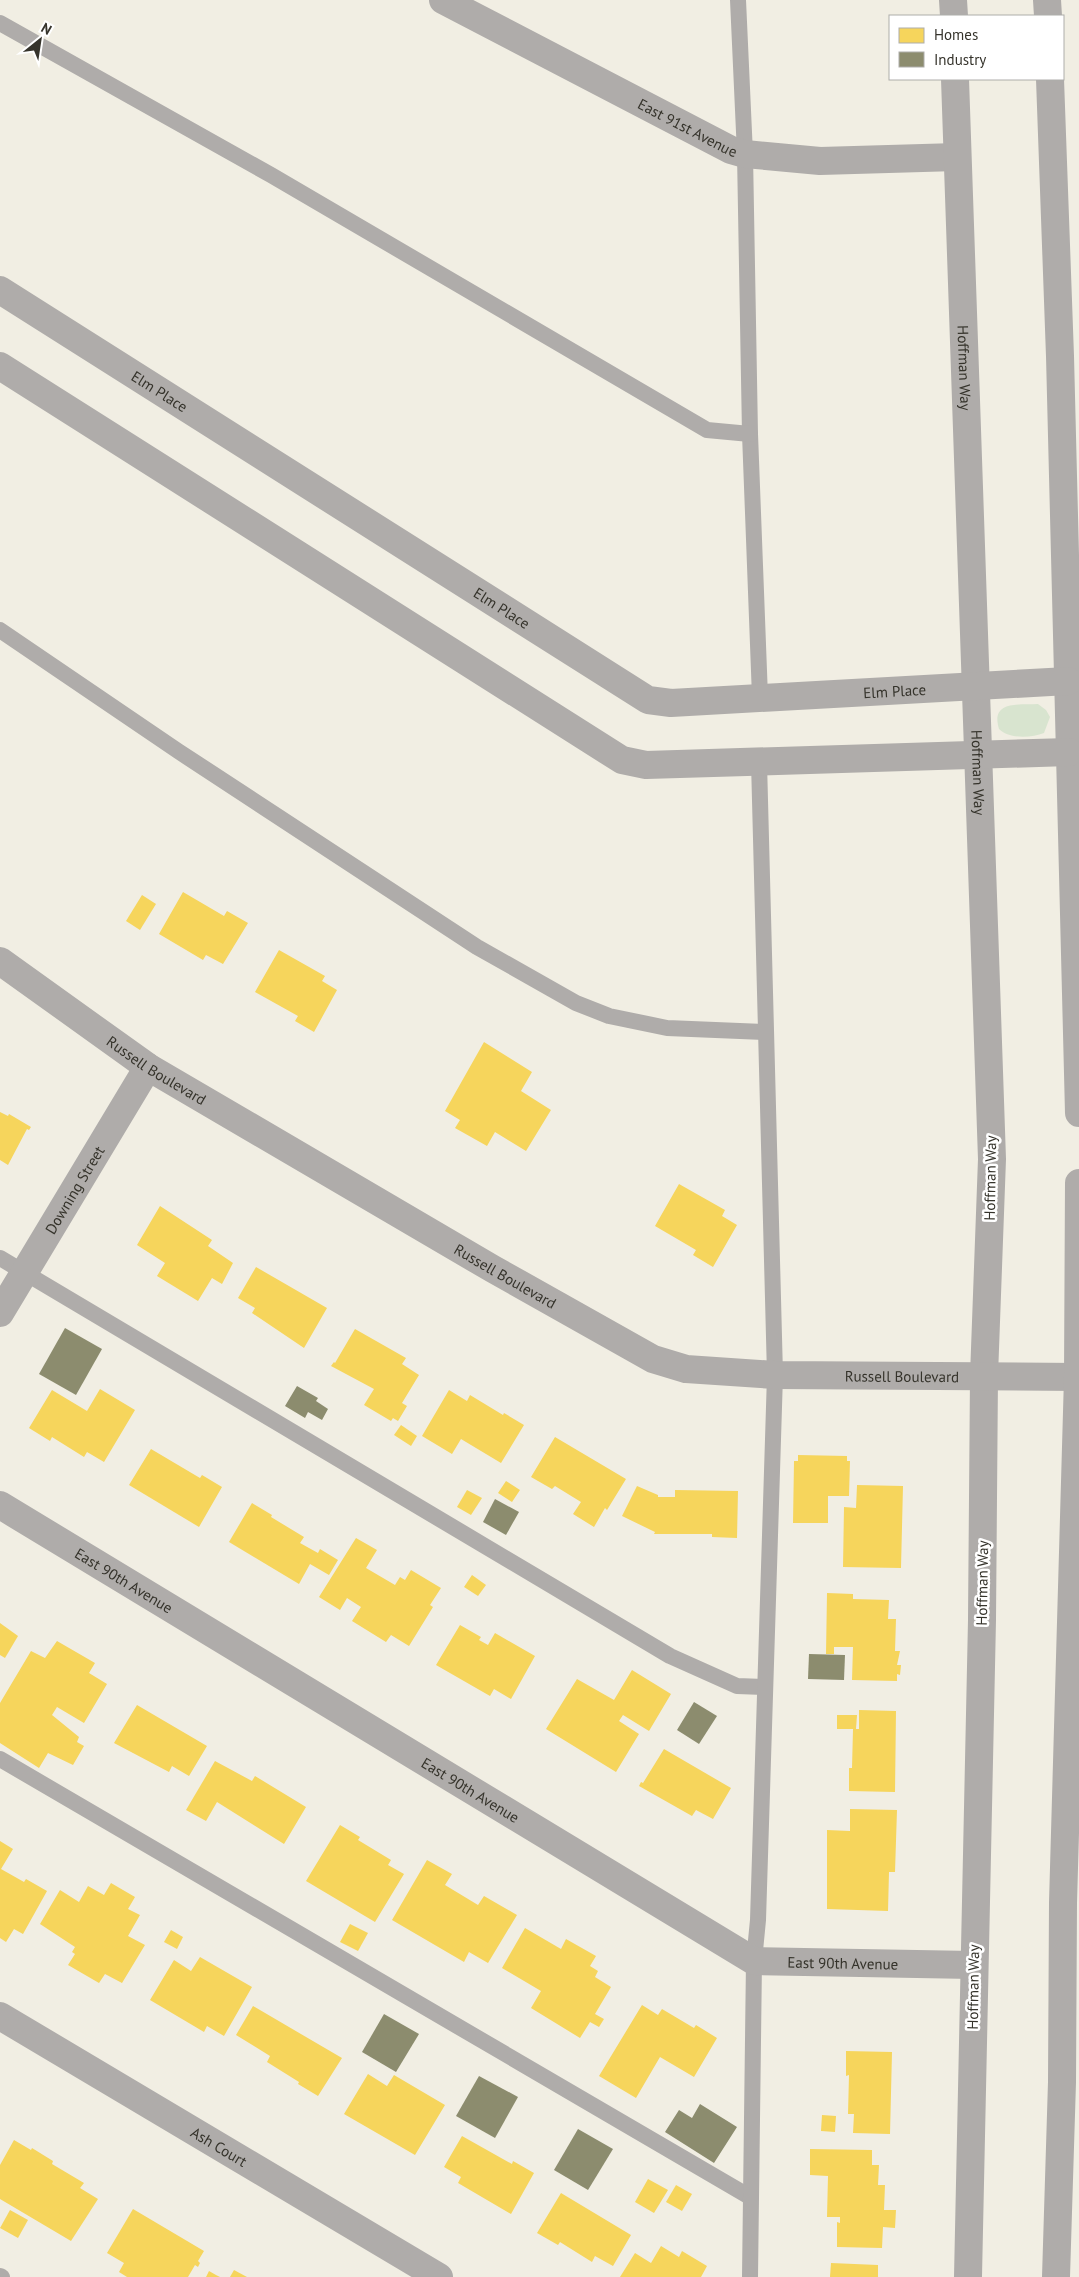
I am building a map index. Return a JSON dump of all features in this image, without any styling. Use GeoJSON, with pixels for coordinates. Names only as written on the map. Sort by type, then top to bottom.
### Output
{"type":"FeatureCollection","features":[{"type":"Feature","properties":{"kind":"street","name":"East 91st Avenue"},"geometry":{"type":"LineString","coordinates":[[443,0],[731,150],[745,154],[820,161],[957,157]]}},
{"type":"Feature","properties":{"kind":"street"},"geometry":{"type":"LineString","coordinates":[[953,0],[954,15]]}},
{"type":"Feature","properties":{"kind":"street"},"geometry":{"type":"LineString","coordinates":[[1047,0],[1048,15]]}},
{"type":"Feature","properties":{"kind":"street","name":"Hoffman Way"},"geometry":{"type":"LineString","coordinates":[[955,80],[980,756],[992,1158],[984,1376],[982,1620],[973,1965],[968,2277]]}},
{"type":"Feature","properties":{"kind":"street"},"geometry":{"type":"LineString","coordinates":[[1050,80],[1070,356],[1068,681],[1069,752],[1076,853],[1079,1113]]}},
{"type":"Feature","properties":{"kind":"street","name":"Elm Place"},"geometry":{"type":"LineString","coordinates":[[0,290],[648,700],[671,702],[1068,681]]}},
{"type":"Feature","properties":{"kind":"street"},"geometry":{"type":"LineString","coordinates":[[0,366],[622,760],[646,764],[759,762],[1069,752]]}},
{"type":"Feature","properties":{"kind":"street","name":"Russell Boulevard"},"geometry":{"type":"LineString","coordinates":[[0,961],[148,1067],[493,1269],[654,1359],[686,1369],[775,1375],[1078,1377]]}},
{"type":"Feature","properties":{"kind":"street","name":"Downing Street"},"geometry":{"type":"LineString","coordinates":[[0,1313],[148,1067]]}},
{"type":"Feature","properties":{"kind":"street"},"geometry":{"type":"LineString","coordinates":[[1056,2277],[1062,2082],[1071,1903],[1079,1183]]}},
{"type":"Feature","properties":{"kind":"street","name":"East 90th Avenue"},"geometry":{"type":"LineString","coordinates":[[0,1505],[754,1961],[973,1965]]}},
{"type":"Feature","properties":{"kind":"street","name":"Ash Court"},"geometry":{"type":"LineString","coordinates":[[0,2016],[439,2277]]}},
{"type":"Feature","properties":{"kind":"lane"},"geometry":{"type":"LineString","coordinates":[[738,0],[745,154],[750,434],[760,697]]}},
{"type":"Feature","properties":{"kind":"lane"},"geometry":{"type":"LineString","coordinates":[[0,23],[271,175],[706,430],[750,434]]}},
{"type":"Feature","properties":{"kind":"lane"},"geometry":{"type":"LineString","coordinates":[[0,630],[178,751],[477,947],[576,1003],[609,1016],[667,1028],[765,1032]]}},
{"type":"Feature","properties":{"kind":"lane"},"geometry":{"type":"LineString","coordinates":[[750,2277],[754,1961],[758,1920],[775,1375],[759,762]]}},
{"type":"Feature","properties":{"kind":"lane"},"geometry":{"type":"LineString","coordinates":[[0,1258],[670,1656],[737,1686],[764,1687]]}},
{"type":"Feature","properties":{"kind":"lane"},"geometry":{"type":"LineString","coordinates":[[0,1759],[750,2197]]}},
{"type":"Feature","properties":{"kind":"green space"},"geometry":{"type":"Polygon","coordinates":[[[1038,704],[1046,710],[1050,717],[1044,733],[1020,737],[1008,735],[999,729],[997,720],[999,713],[1003,709],[1015,705],[1038,704]]]}},
{"type":"Feature","properties":{"kind":"building: Homes"},"geometry":{"type":"Polygon","coordinates":[[[183,892],[224,916],[227,911],[248,923],[223,964],[206,955],[203,960],[159,934],[183,892]]]}},
{"type":"Feature","properties":{"kind":"building: Homes"},"geometry":{"type":"Polygon","coordinates":[[[142,895],[156,904],[140,930],[126,921],[142,895]]]}},
{"type":"Feature","properties":{"kind":"building: Homes"},"geometry":{"type":"Polygon","coordinates":[[[279,950],[325,976],[322,981],[337,990],[314,1032],[295,1021],[298,1016],[255,992],[279,950]]]}},
{"type":"Feature","properties":{"kind":"building: Homes"},"geometry":{"type":"Polygon","coordinates":[[[484,1042],[532,1072],[521,1091],[551,1110],[526,1151],[495,1132],[487,1146],[455,1128],[460,1120],[445,1111],[484,1042]]]}},
{"type":"Feature","properties":{"kind":"building: Homes"},"geometry":{"type":"Polygon","coordinates":[[[0,1112],[8,1116],[9,1114],[31,1127],[29,1130],[27,1129],[8,1165],[0,1160],[0,1112]]]}},
{"type":"Feature","properties":{"kind":"building: Homes"},"geometry":{"type":"Polygon","coordinates":[[[679,1184],[725,1210],[722,1216],[737,1225],[713,1267],[693,1255],[696,1250],[655,1226],[679,1184]]]}},
{"type":"Feature","properties":{"kind":"building: Homes"},"geometry":{"type":"Polygon","coordinates":[[[160,1206],[212,1240],[208,1246],[233,1263],[222,1284],[212,1278],[198,1301],[157,1276],[165,1263],[137,1245],[160,1206]]]}},
{"type":"Feature","properties":{"kind":"building: Homes"},"geometry":{"type":"Polygon","coordinates":[[[256,1267],[327,1308],[304,1348],[252,1313],[255,1308],[238,1298],[256,1267]]]}},
{"type":"Feature","properties":{"kind":"building: Homes"},"geometry":{"type":"Polygon","coordinates":[[[355,1329],[406,1358],[402,1364],[419,1375],[402,1403],[407,1406],[398,1421],[393,1418],[391,1421],[364,1405],[374,1389],[331,1366],[335,1363],[355,1329]]]}},
{"type":"Feature","properties":{"kind":"building: Homes"},"geometry":{"type":"Polygon","coordinates":[[[100,1389],[135,1410],[104,1462],[87,1452],[84,1457],[52,1437],[50,1441],[29,1428],[52,1390],[87,1411],[100,1389]]]}},
{"type":"Feature","properties":{"kind":"building: Homes"},"geometry":{"type":"Polygon","coordinates":[[[449,1390],[467,1401],[470,1395],[524,1425],[501,1463],[461,1439],[452,1454],[422,1436],[449,1390]]]}},
{"type":"Feature","properties":{"kind":"building: Homes"},"geometry":{"type":"Polygon","coordinates":[[[401,1425],[417,1436],[411,1446],[394,1435],[401,1425]]]}},
{"type":"Feature","properties":{"kind":"building: Homes"},"geometry":{"type":"Polygon","coordinates":[[[555,1437],[626,1479],[594,1527],[573,1514],[581,1502],[555,1486],[552,1489],[531,1477],[555,1437]]]}},
{"type":"Feature","properties":{"kind":"building: Homes"},"geometry":{"type":"Polygon","coordinates":[[[151,1449],[200,1478],[202,1475],[222,1487],[199,1527],[129,1485],[151,1449]]]}},
{"type":"Feature","properties":{"kind":"building: Homes"},"geometry":{"type":"Polygon","coordinates":[[[798,1455],[847,1456],[847,1461],[850,1461],[849,1496],[828,1496],[828,1523],[793,1523],[794,1461],[798,1461],[798,1455]]]}},
{"type":"Feature","properties":{"kind":"building: Homes"},"geometry":{"type":"Polygon","coordinates":[[[506,1481],[520,1490],[512,1502],[498,1493],[506,1481]]]}},
{"type":"Feature","properties":{"kind":"building: Homes"},"geometry":{"type":"Polygon","coordinates":[[[857,1485],[903,1486],[901,1568],[843,1567],[844,1507],[856,1508],[857,1485]]]}},
{"type":"Feature","properties":{"kind":"building: Homes"},"geometry":{"type":"Polygon","coordinates":[[[637,1486],[658,1495],[658,1497],[675,1497],[675,1490],[738,1491],[737,1538],[712,1537],[712,1534],[654,1534],[655,1532],[622,1516],[637,1486]]]}},
{"type":"Feature","properties":{"kind":"building: Homes"},"geometry":{"type":"Polygon","coordinates":[[[467,1490],[482,1498],[471,1515],[457,1507],[467,1490]]]}},
{"type":"Feature","properties":{"kind":"building: Homes"},"geometry":{"type":"Polygon","coordinates":[[[252,1503],[304,1537],[300,1543],[318,1553],[320,1549],[338,1560],[329,1575],[310,1564],[299,1584],[229,1542],[252,1503]]]}},
{"type":"Feature","properties":{"kind":"building: Homes"},"geometry":{"type":"Polygon","coordinates":[[[356,1538],[377,1550],[366,1568],[395,1585],[400,1577],[405,1580],[411,1570],[441,1588],[430,1605],[433,1607],[409,1646],[391,1635],[386,1642],[352,1621],[361,1607],[347,1598],[340,1610],[319,1597],[356,1538]]]}},
{"type":"Feature","properties":{"kind":"building: Homes"},"geometry":{"type":"Polygon","coordinates":[[[472,1575],[486,1585],[478,1596],[464,1587],[472,1575]]]}},
{"type":"Feature","properties":{"kind":"building: Homes"},"geometry":{"type":"Polygon","coordinates":[[[827,1593],[853,1594],[853,1599],[889,1600],[888,1619],[896,1619],[895,1651],[900,1651],[897,1665],[901,1665],[900,1675],[897,1674],[897,1681],[852,1680],[853,1647],[834,1647],[834,1654],[826,1654],[827,1593]]]}},
{"type":"Feature","properties":{"kind":"building: Homes"},"geometry":{"type":"Polygon","coordinates":[[[0,1623],[18,1636],[5,1658],[0,1655],[0,1623]]]}},
{"type":"Feature","properties":{"kind":"building: Homes"},"geometry":{"type":"Polygon","coordinates":[[[460,1625],[481,1637],[479,1640],[488,1645],[495,1633],[535,1656],[511,1699],[494,1689],[490,1696],[436,1665],[460,1625]]]}},
{"type":"Feature","properties":{"kind":"building: Homes"},"geometry":{"type":"Polygon","coordinates":[[[57,1641],[95,1663],[89,1673],[107,1684],[84,1723],[57,1707],[52,1715],[79,1737],[77,1742],[84,1746],[73,1765],[48,1753],[39,1768],[0,1743],[0,1703],[31,1651],[45,1658],[57,1641]]]}},
{"type":"Feature","properties":{"kind":"building: Homes"},"geometry":{"type":"Polygon","coordinates":[[[632,1670],[671,1694],[649,1731],[623,1715],[619,1721],[639,1734],[616,1772],[546,1729],[577,1679],[614,1700],[632,1670]]]}},
{"type":"Feature","properties":{"kind":"building: Homes"},"geometry":{"type":"Polygon","coordinates":[[[137,1705],[207,1746],[189,1776],[172,1766],[169,1772],[114,1743],[137,1705]]]}},
{"type":"Feature","properties":{"kind":"building: Homes"},"geometry":{"type":"Polygon","coordinates":[[[859,1710],[896,1711],[895,1792],[849,1791],[849,1768],[852,1768],[853,1729],[859,1729],[859,1710]]]}},
{"type":"Feature","properties":{"kind":"building: Homes"},"geometry":{"type":"Polygon","coordinates":[[[837,1715],[857,1715],[856,1729],[837,1729],[837,1715]]]}},
{"type":"Feature","properties":{"kind":"building: Homes"},"geometry":{"type":"Polygon","coordinates":[[[664,1749],[731,1788],[713,1819],[696,1810],[692,1816],[639,1786],[641,1782],[643,1783],[664,1749]]]}},
{"type":"Feature","properties":{"kind":"building: Homes"},"geometry":{"type":"Polygon","coordinates":[[[215,1761],[252,1781],[255,1776],[306,1807],[284,1844],[217,1802],[206,1821],[186,1810],[215,1761]]]}},
{"type":"Feature","properties":{"kind":"building: Homes"},"geometry":{"type":"Polygon","coordinates":[[[850,1809],[897,1810],[895,1872],[889,1872],[888,1911],[827,1909],[827,1830],[850,1831],[850,1809]]]}},
{"type":"Feature","properties":{"kind":"building: Homes"},"geometry":{"type":"Polygon","coordinates":[[[340,1825],[360,1837],[358,1840],[391,1860],[388,1865],[404,1874],[375,1922],[306,1881],[340,1825]]]}},
{"type":"Feature","properties":{"kind":"building: Homes"},"geometry":{"type":"Polygon","coordinates":[[[0,1841],[13,1849],[1,1869],[24,1882],[26,1879],[47,1891],[23,1934],[14,1929],[6,1942],[0,1938],[0,1841]]]}},
{"type":"Feature","properties":{"kind":"building: Homes"},"geometry":{"type":"Polygon","coordinates":[[[427,1860],[452,1874],[445,1885],[478,1905],[484,1896],[517,1915],[488,1963],[469,1952],[464,1962],[392,1920],[427,1860]]]}},
{"type":"Feature","properties":{"kind":"building: Homes"},"geometry":{"type":"Polygon","coordinates":[[[111,1883],[135,1897],[128,1909],[140,1915],[128,1936],[145,1945],[122,1983],[105,1974],[99,1983],[68,1965],[75,1954],[72,1952],[75,1947],[40,1924],[60,1890],[79,1902],[88,1886],[104,1895],[111,1883]]]}},
{"type":"Feature","properties":{"kind":"building: Homes"},"geometry":{"type":"Polygon","coordinates":[[[350,1924],[368,1933],[358,1951],[340,1942],[350,1924]]]}},
{"type":"Feature","properties":{"kind":"building: Homes"},"geometry":{"type":"Polygon","coordinates":[[[525,1928],[561,1949],[566,1939],[596,1956],[590,1966],[598,1971],[595,1977],[611,1987],[595,2014],[604,2019],[599,2027],[590,2022],[580,2038],[531,2008],[541,1991],[502,1968],[525,1928]]]}},
{"type":"Feature","properties":{"kind":"building: Homes"},"geometry":{"type":"Polygon","coordinates":[[[171,1930],[183,1937],[177,1949],[164,1942],[171,1930]]]}},
{"type":"Feature","properties":{"kind":"building: Homes"},"geometry":{"type":"Polygon","coordinates":[[[200,1957],[252,1987],[224,2036],[207,2026],[204,2032],[150,2000],[174,1960],[191,1971],[200,1957]]]}},
{"type":"Feature","properties":{"kind":"building: Homes"},"geometry":{"type":"Polygon","coordinates":[[[642,2005],[658,2015],[662,2009],[694,2028],[696,2025],[717,2038],[694,2077],[660,2057],[636,2098],[599,2076],[642,2005]]]}},
{"type":"Feature","properties":{"kind":"building: Homes"},"geometry":{"type":"Polygon","coordinates":[[[253,2006],[342,2058],[318,2096],[267,2062],[270,2056],[236,2035],[253,2006]]]}},
{"type":"Feature","properties":{"kind":"building: Homes"},"geometry":{"type":"Polygon","coordinates":[[[846,2051],[892,2052],[890,2134],[853,2133],[854,2114],[848,2114],[849,2075],[846,2076],[846,2051]]]}},
{"type":"Feature","properties":{"kind":"building: Homes"},"geometry":{"type":"Polygon","coordinates":[[[368,2074],[387,2086],[394,2075],[445,2105],[415,2155],[344,2114],[368,2074]]]}},
{"type":"Feature","properties":{"kind":"building: Homes"},"geometry":{"type":"Polygon","coordinates":[[[822,2115],[836,2116],[835,2132],[821,2131],[822,2115]]]}},
{"type":"Feature","properties":{"kind":"building: Homes"},"geometry":{"type":"Polygon","coordinates":[[[462,2136],[512,2164],[513,2161],[534,2173],[511,2214],[458,2183],[461,2177],[444,2167],[462,2136]]]}},
{"type":"Feature","properties":{"kind":"building: Homes"},"geometry":{"type":"Polygon","coordinates":[[[14,2140],[53,2161],[52,2164],[84,2183],[80,2188],[98,2199],[71,2241],[0,2199],[0,2165],[14,2140]]]}},
{"type":"Feature","properties":{"kind":"building: Homes"},"geometry":{"type":"Polygon","coordinates":[[[810,2149],[872,2150],[872,2165],[879,2165],[878,2185],[885,2185],[884,2210],[896,2210],[895,2228],[883,2227],[882,2248],[837,2247],[837,2222],[840,2223],[840,2217],[827,2217],[828,2176],[810,2175],[810,2149]]]}},
{"type":"Feature","properties":{"kind":"building: Homes"},"geometry":{"type":"Polygon","coordinates":[[[648,2179],[668,2190],[654,2213],[635,2202],[648,2179]]]}},
{"type":"Feature","properties":{"kind":"building: Homes"},"geometry":{"type":"Polygon","coordinates":[[[676,2185],[692,2194],[682,2211],[666,2202],[676,2185]]]}},
{"type":"Feature","properties":{"kind":"building: Homes"},"geometry":{"type":"Polygon","coordinates":[[[561,2193],[631,2235],[613,2266],[595,2256],[592,2262],[560,2242],[558,2245],[537,2233],[561,2193]]]}},
{"type":"Feature","properties":{"kind":"building: Homes"},"geometry":{"type":"Polygon","coordinates":[[[133,2209],[204,2251],[198,2261],[200,2263],[198,2267],[195,2265],[188,2277],[127,2277],[119,2272],[124,2263],[107,2253],[133,2209]]]}},
{"type":"Feature","properties":{"kind":"building: Homes"},"geometry":{"type":"Polygon","coordinates":[[[10,2210],[28,2220],[18,2238],[0,2228],[10,2210]]]}},
{"type":"Feature","properties":{"kind":"building: Homes"},"geometry":{"type":"Polygon","coordinates":[[[661,2246],[679,2257],[682,2251],[707,2266],[701,2277],[620,2277],[635,2253],[651,2263],[661,2246]]]}},
{"type":"Feature","properties":{"kind":"building: Homes"},"geometry":{"type":"Polygon","coordinates":[[[831,2263],[878,2265],[878,2277],[830,2277],[831,2263]]]}},
{"type":"Feature","properties":{"kind":"building: Homes"},"geometry":{"type":"Polygon","coordinates":[[[234,2270],[247,2277],[230,2277],[234,2270]]]}},
{"type":"Feature","properties":{"kind":"building: Homes"},"geometry":{"type":"Polygon","coordinates":[[[209,2271],[216,2275],[220,2277],[206,2277],[209,2271]]]}},
{"type":"Feature","properties":{"kind":"building: Industry"},"geometry":{"type":"Polygon","coordinates":[[[65,1328],[102,1349],[76,1395],[39,1374],[65,1328]]]}},
{"type":"Feature","properties":{"kind":"building: Industry"},"geometry":{"type":"Polygon","coordinates":[[[297,1386],[318,1398],[316,1401],[328,1409],[322,1420],[308,1412],[305,1418],[285,1406],[297,1386]]]}},
{"type":"Feature","properties":{"kind":"building: Industry"},"geometry":{"type":"Polygon","coordinates":[[[495,1499],[519,1512],[506,1535],[483,1522],[495,1499]]]}},
{"type":"Feature","properties":{"kind":"building: Industry"},"geometry":{"type":"Polygon","coordinates":[[[809,1654],[845,1655],[844,1680],[808,1679],[809,1654]]]}},
{"type":"Feature","properties":{"kind":"building: Industry"},"geometry":{"type":"Polygon","coordinates":[[[694,1702],[717,1716],[699,1744],[677,1730],[694,1702]]]}},
{"type":"Feature","properties":{"kind":"building: Industry"},"geometry":{"type":"Polygon","coordinates":[[[384,2014],[419,2034],[396,2072],[362,2052],[384,2014]]]}},
{"type":"Feature","properties":{"kind":"building: Industry"},"geometry":{"type":"Polygon","coordinates":[[[479,2076],[518,2097],[495,2138],[456,2116],[479,2076]]]}},
{"type":"Feature","properties":{"kind":"building: Industry"},"geometry":{"type":"Polygon","coordinates":[[[700,2104],[737,2127],[714,2163],[665,2132],[679,2110],[692,2118],[700,2104]]]}},
{"type":"Feature","properties":{"kind":"building: Industry"},"geometry":{"type":"Polygon","coordinates":[[[578,2129],[613,2149],[588,2190],[554,2170],[578,2129]]]}}]}
